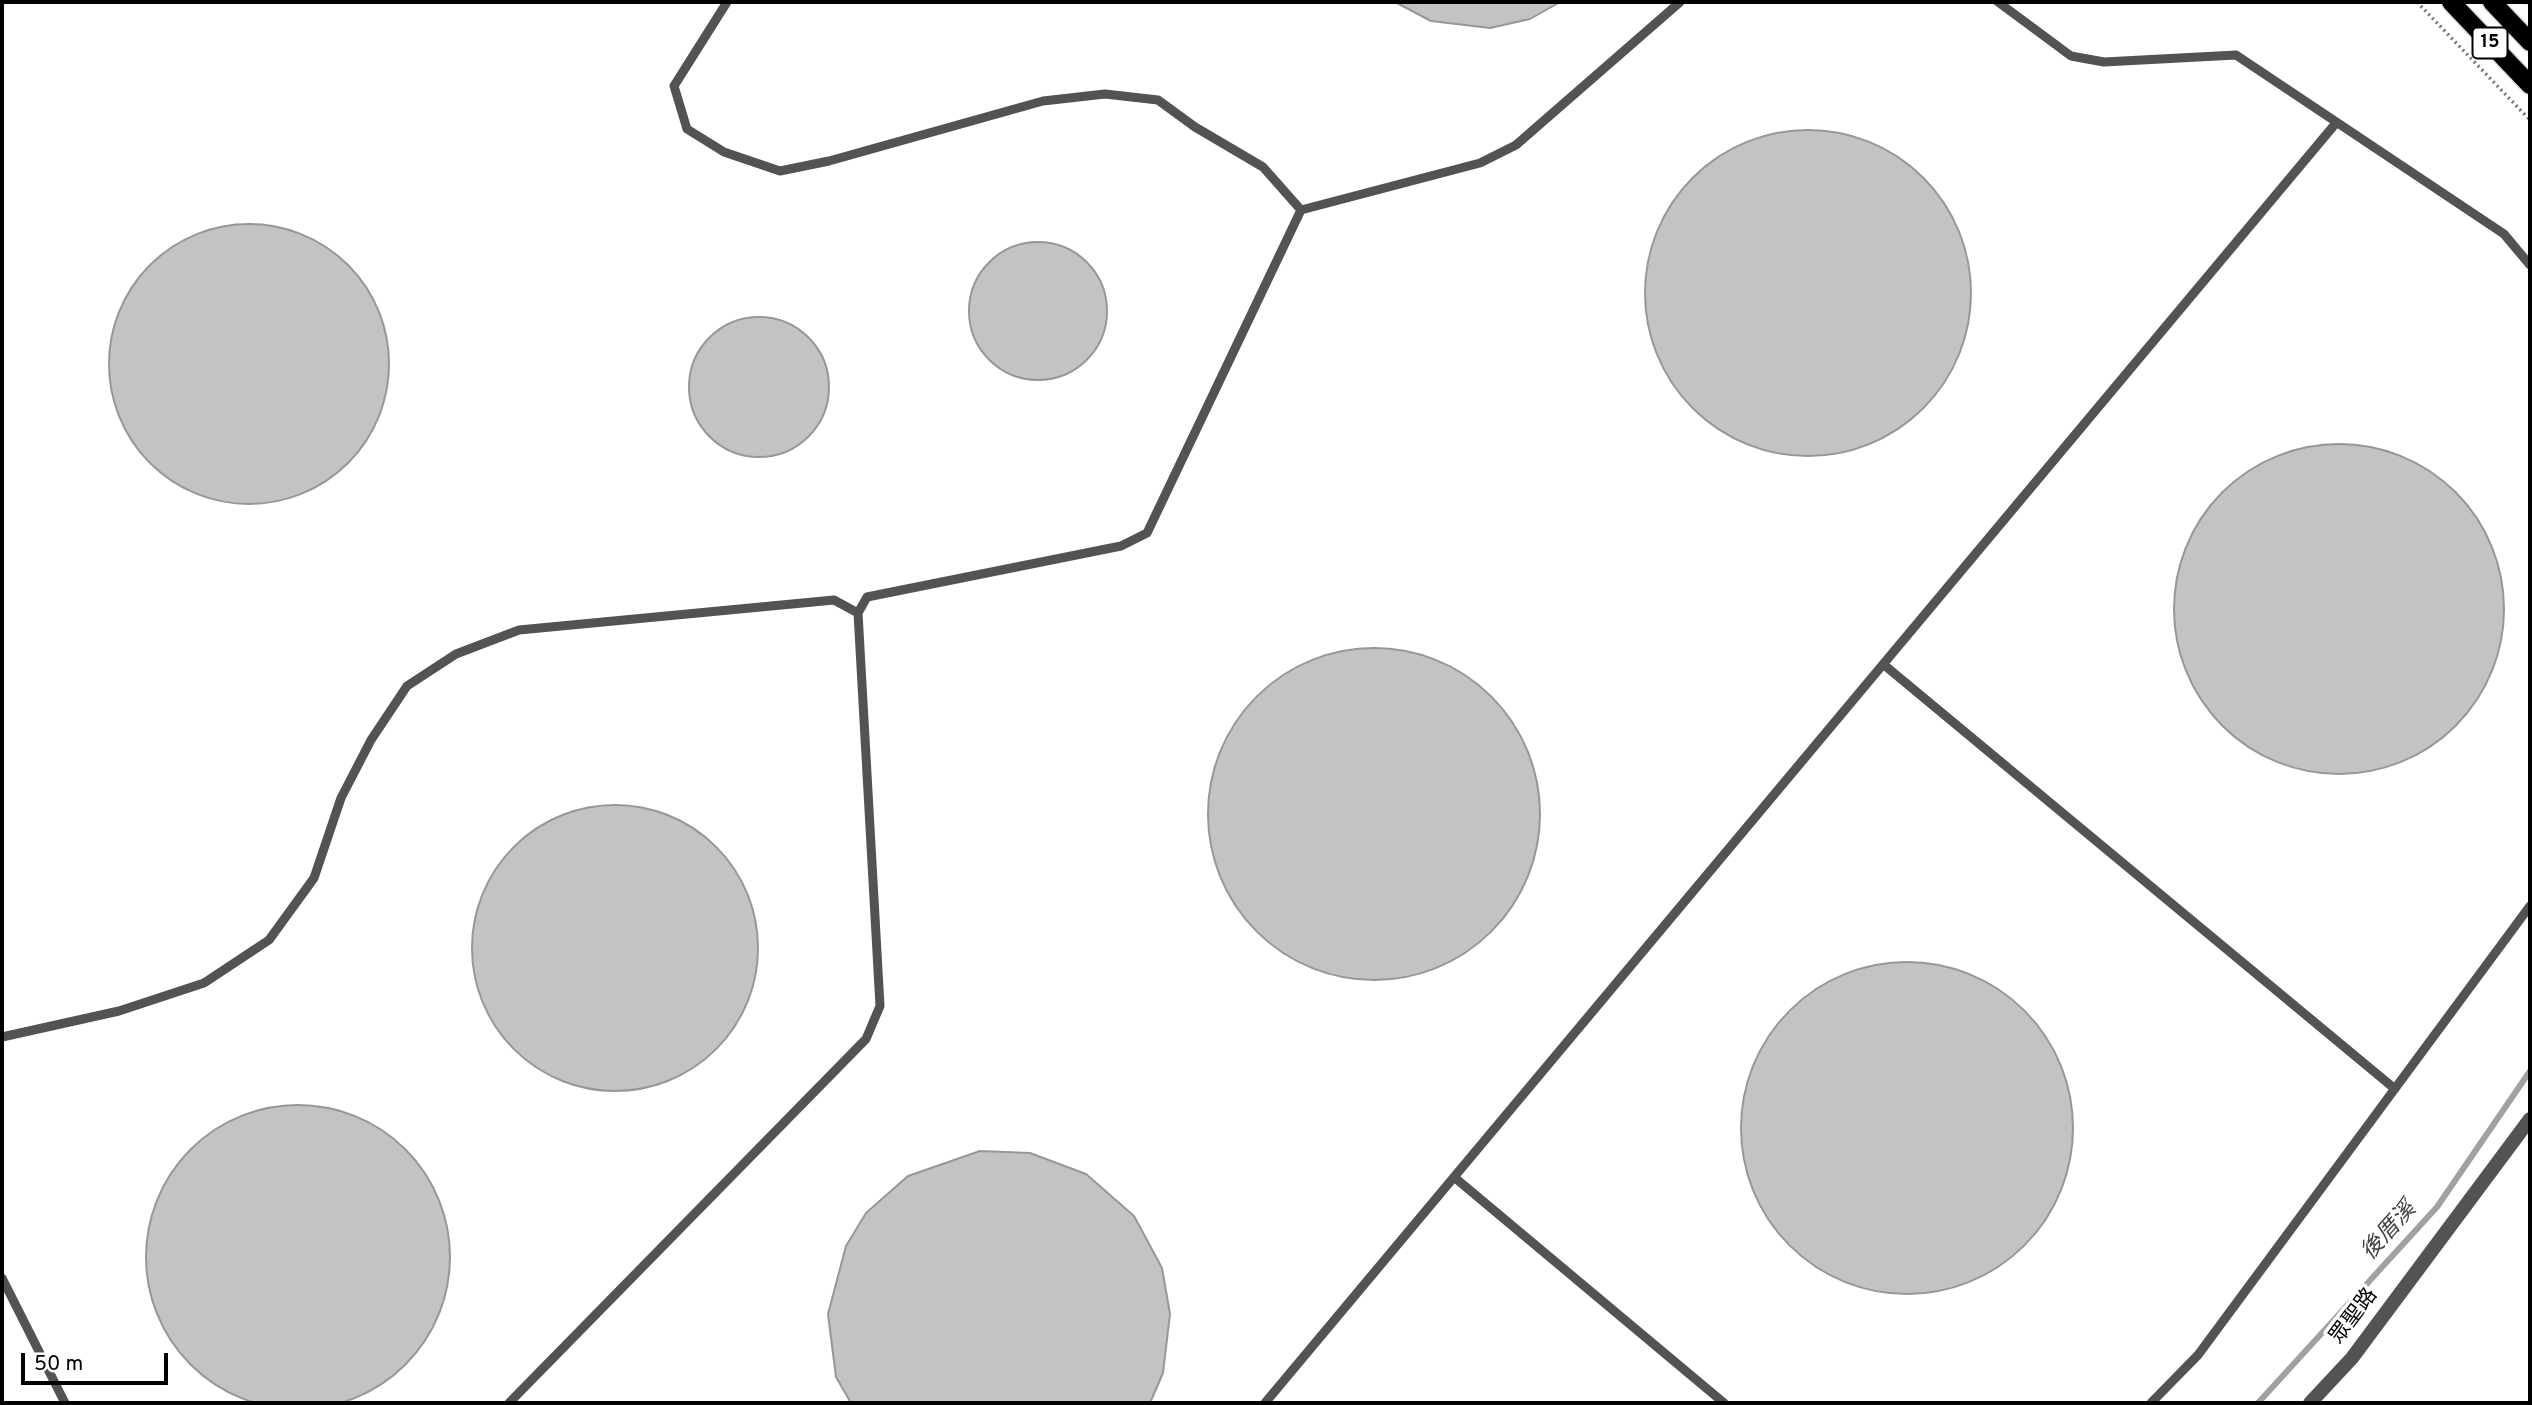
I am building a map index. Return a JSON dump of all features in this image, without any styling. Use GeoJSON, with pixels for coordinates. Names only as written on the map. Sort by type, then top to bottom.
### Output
{"type":"FeatureCollection","features":[{"type":"Feature","properties":{"kind":"main road","name":"15"},"geometry":{"type":"LineString","coordinates":[[2451,2],[2530,85]]}},
{"type":"Feature","properties":{"kind":"main road","name":"15"},"geometry":{"type":"LineString","coordinates":[[2492,2],[2530,42]]}},
{"type":"Feature","properties":{"kind":"street","name":"眾聖路"},"geometry":{"type":"LineString","coordinates":[[2310,1403],[2352,1358],[2530,1119]]}},
{"type":"Feature","properties":{"kind":"lane"},"geometry":{"type":"LineString","coordinates":[[727,2],[674,86],[687,129],[724,152],[780,171],[829,161],[1043,101],[1105,94],[1158,100],[1195,127],[1263,167],[1301,210]]}},
{"type":"Feature","properties":{"kind":"lane"},"geometry":{"type":"LineString","coordinates":[[509,1403],[866,1039],[880,1006],[858,613],[867,597],[1121,546],[1147,533],[1301,210],[1480,163],[1516,145],[1681,2]]}},
{"type":"Feature","properties":{"kind":"lane"},"geometry":{"type":"LineString","coordinates":[[1998,2],[2071,56],[2104,62],[2236,55],[2504,234],[2530,265]]}},
{"type":"Feature","properties":{"kind":"lane"},"geometry":{"type":"LineString","coordinates":[[1265,1403],[2336,123]]}},
{"type":"Feature","properties":{"kind":"lane"},"geometry":{"type":"LineString","coordinates":[[2,1037],[119,1011],[204,983],[269,940],[314,878],[341,798],[371,740],[407,686],[456,654],[519,630],[834,600],[858,613]]}},
{"type":"Feature","properties":{"kind":"lane"},"geometry":{"type":"LineString","coordinates":[[1883,664],[2395,1090]]}},
{"type":"Feature","properties":{"kind":"lane"},"geometry":{"type":"LineString","coordinates":[[2151,1403],[2199,1355],[2530,906]]}},
{"type":"Feature","properties":{"kind":"lane"},"geometry":{"type":"LineString","coordinates":[[1454,1177],[1724,1403]]}},
{"type":"Feature","properties":{"kind":"lane"},"geometry":{"type":"LineString","coordinates":[[2,1278],[65,1403]]}},
{"type":"Feature","properties":{"kind":"path"},"geometry":{"type":"LineString","coordinates":[[2417,2],[2530,120]]}},
{"type":"Feature","properties":{"kind":"path"},"geometry":{"type":"LineString","coordinates":[[2526,2],[2530,6]]}},
{"type":"Feature","properties":{"kind":"building"},"geometry":{"type":"Polygon","coordinates":[[[1395,2],[1560,2],[1530,19],[1490,28],[1431,21],[1395,2]]]}},
{"type":"Feature","properties":{"kind":"building"},"geometry":{"type":"Polygon","coordinates":[[[1808,130],[1840,133],[1885,149],[1923,178],[1952,216],[1968,261],[1971,293],[1968,325],[1952,370],[1923,408],[1885,437],[1840,453],[1808,456],[1776,453],[1731,437],[1693,408],[1664,370],[1648,325],[1645,293],[1648,261],[1664,216],[1693,178],[1731,149],[1776,133],[1808,130]]]}},
{"type":"Feature","properties":{"kind":"building"},"geometry":{"type":"Polygon","coordinates":[[[249,224],[290,230],[327,248],[348,265],[365,286],[383,323],[389,364],[383,405],[365,442],[348,463],[327,480],[290,498],[249,504],[208,498],[171,480],[150,463],[133,442],[115,405],[109,364],[115,323],[133,286],[150,265],[171,248],[208,230],[249,224]]]}},
{"type":"Feature","properties":{"kind":"building"},"geometry":{"type":"Polygon","coordinates":[[[1038,242],[1065,247],[1087,262],[1102,284],[1107,311],[1102,338],[1087,360],[1065,375],[1038,380],[1011,375],[989,360],[974,338],[969,311],[974,284],[989,262],[1011,247],[1038,242]]]}},
{"type":"Feature","properties":{"kind":"building"},"geometry":{"type":"Polygon","coordinates":[[[759,317],[786,322],[809,337],[824,360],[829,387],[824,414],[809,437],[786,452],[759,457],[732,452],[709,437],[694,414],[689,387],[694,360],[709,337],[732,322],[759,317]]]}},
{"type":"Feature","properties":{"kind":"building"},"geometry":{"type":"Polygon","coordinates":[[[2339,444],[2371,447],[2402,456],[2431,472],[2456,492],[2476,517],[2492,546],[2501,577],[2504,609],[2501,641],[2492,672],[2476,701],[2456,726],[2431,746],[2402,762],[2371,771],[2339,774],[2307,771],[2276,762],[2247,746],[2222,726],[2202,701],[2186,672],[2177,641],[2174,609],[2177,577],[2186,546],[2202,517],[2222,492],[2247,472],[2276,456],[2307,447],[2339,444]]]}},
{"type":"Feature","properties":{"kind":"building"},"geometry":{"type":"Polygon","coordinates":[[[1374,648],[1406,651],[1438,661],[1466,676],[1491,697],[1512,722],[1527,750],[1537,782],[1540,814],[1537,846],[1527,878],[1512,906],[1491,931],[1466,952],[1438,967],[1406,977],[1374,980],[1342,977],[1310,967],[1282,952],[1257,931],[1236,906],[1221,878],[1211,846],[1208,814],[1211,782],[1221,750],[1236,722],[1257,697],[1282,676],[1310,661],[1342,651],[1374,648]]]}},
{"type":"Feature","properties":{"kind":"building"},"geometry":{"type":"Polygon","coordinates":[[[615,805],[643,808],[670,816],[706,837],[726,857],[752,906],[758,948],[755,976],[747,1003],[726,1039],[706,1059],[657,1085],[615,1091],[587,1088],[560,1080],[524,1059],[504,1039],[478,990],[472,948],[475,920],[483,893],[504,857],[524,837],[573,811],[615,805]]]}},
{"type":"Feature","properties":{"kind":"building"},"geometry":{"type":"Polygon","coordinates":[[[1907,962],[1939,965],[1970,975],[1999,990],[2024,1011],[2045,1036],[2060,1065],[2070,1096],[2073,1128],[2070,1160],[2060,1191],[2045,1220],[2024,1245],[1999,1266],[1970,1281],[1939,1291],[1907,1294],[1875,1291],[1844,1281],[1815,1266],[1790,1245],[1769,1220],[1754,1191],[1744,1160],[1741,1128],[1744,1096],[1754,1065],[1769,1036],[1790,1011],[1815,990],[1844,975],[1875,965],[1907,962]]]}},
{"type":"Feature","properties":{"kind":"building"},"geometry":{"type":"Polygon","coordinates":[[[298,1105],[328,1108],[356,1116],[383,1130],[406,1149],[425,1172],[439,1199],[447,1227],[450,1257],[447,1287],[439,1315],[425,1342],[406,1365],[383,1384],[356,1398],[328,1406],[298,1409],[268,1406],[240,1398],[213,1384],[190,1365],[171,1342],[157,1315],[149,1287],[146,1257],[149,1227],[157,1199],[171,1172],[190,1149],[213,1130],[240,1116],[268,1108],[298,1105]]]}},
{"type":"Feature","properties":{"kind":"building"},"geometry":{"type":"Polygon","coordinates":[[[980,1151],[1030,1153],[1086,1174],[1134,1216],[1162,1268],[1170,1314],[1163,1373],[1150,1403],[851,1403],[836,1377],[828,1314],[846,1246],[866,1213],[908,1176],[980,1151]]]}},
{"type":"Feature","properties":{"kind":"waterway","name":"後厝溪"},"geometry":{"type":"LineString","coordinates":[[2258,1403],[2437,1207],[2530,1071]]}}]}
